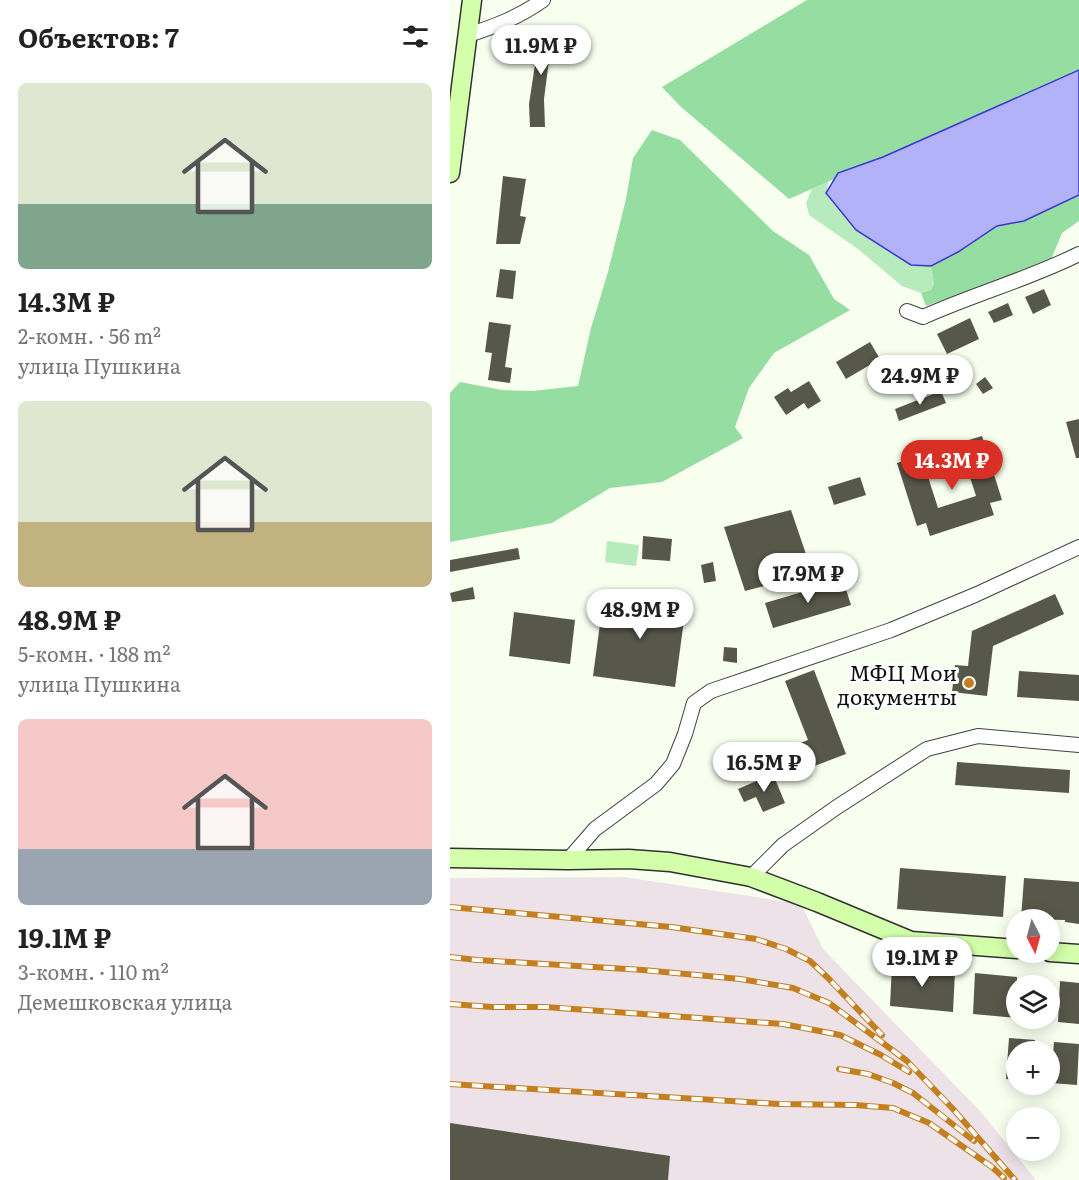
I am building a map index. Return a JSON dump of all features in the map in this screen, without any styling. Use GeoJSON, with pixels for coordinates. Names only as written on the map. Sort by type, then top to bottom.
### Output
{"type":"FeatureCollection","features":[{"type":"Feature","properties":{"kind":"street"},"geometry":{"type":"LineString","coordinates":[[450,172],[472,0]]}},
{"type":"Feature","properties":{"kind":"street"},"geometry":{"type":"LineString","coordinates":[[468,35],[499,25],[526,12],[543,0]]}},
{"type":"Feature","properties":{"kind":"street"},"geometry":{"type":"LineString","coordinates":[[906,311],[923,317],[948,305],[1051,268],[1079,254]]}},
{"type":"Feature","properties":{"kind":"street"},"geometry":{"type":"LineString","coordinates":[[568,860],[595,829],[656,784],[673,764],[694,703],[711,691],[891,630],[975,595],[1079,547]]}},
{"type":"Feature","properties":{"kind":"street"},"geometry":{"type":"LineString","coordinates":[[751,877],[792,839],[927,749],[978,736],[1079,745]]}},
{"type":"Feature","properties":{"kind":"street"},"geometry":{"type":"LineString","coordinates":[[450,858],[629,859],[670,862],[751,877],[911,941],[1006,948]]}},
{"type":"Feature","properties":{"kind":"street"},"geometry":{"type":"LineString","coordinates":[[1060,953],[1079,954]]}},
{"type":"Feature","properties":{"kind":"shaded area"},"geometry":{"type":"Polygon","coordinates":[[[624,877],[801,904],[823,949],[981,1112],[1006,1143],[1006,1161],[1021,1161],[1036,1180],[450,1180],[450,878],[624,877]]]}},
{"type":"Feature","properties":{"kind":"green space"},"geometry":{"type":"Polygon","coordinates":[[[807,0],[1079,0],[1079,70],[789,199],[680,106],[662,87],[807,0]]]}},
{"type":"Feature","properties":{"kind":"green space"},"geometry":{"type":"Polygon","coordinates":[[[652,130],[680,140],[773,231],[809,255],[834,299],[850,310],[774,353],[749,388],[735,427],[743,438],[662,482],[610,488],[552,523],[450,542],[450,393],[460,382],[502,390],[532,391],[578,386],[591,328],[626,199],[633,158],[652,130]]]}},
{"type":"Feature","properties":{"kind":"green space"},"geometry":{"type":"Polygon","coordinates":[[[829,181],[826,193],[911,265],[931,266],[934,284],[931,290],[921,293],[902,286],[858,249],[809,215],[806,203],[812,189],[829,181]]]}},
{"type":"Feature","properties":{"kind":"green space"},"geometry":{"type":"Polygon","coordinates":[[[1079,184],[1079,221],[1062,233],[1050,262],[926,306],[921,293],[931,290],[934,284],[931,266],[997,226],[1024,221],[1079,184]]]}},
{"type":"Feature","properties":{"kind":"green space"},"geometry":{"type":"Polygon","coordinates":[[[607,541],[639,545],[636,566],[605,562],[607,541]]]}},
{"type":"Feature","properties":{"kind":"water"},"geometry":{"type":"Polygon","coordinates":[[[1079,70],[1079,195],[1024,221],[997,226],[958,252],[931,266],[911,265],[856,230],[826,193],[838,173],[883,157],[1079,70]]]}},
{"type":"Feature","properties":{"kind":"building"},"geometry":{"type":"Polygon","coordinates":[[[534,33],[551,35],[549,49],[568,53],[566,63],[549,60],[544,99],[545,127],[530,127],[529,104],[536,58],[530,57],[534,33]]]}},
{"type":"Feature","properties":{"kind":"building"},"geometry":{"type":"Polygon","coordinates":[[[503,176],[526,179],[520,216],[526,217],[520,244],[496,244],[503,176]]]}},
{"type":"Feature","properties":{"kind":"building"},"geometry":{"type":"Polygon","coordinates":[[[500,269],[516,271],[513,299],[496,297],[500,269]]]}},
{"type":"Feature","properties":{"kind":"building"},"geometry":{"type":"Polygon","coordinates":[[[1044,289],[1051,305],[1033,314],[1025,297],[1044,289]]]}},
{"type":"Feature","properties":{"kind":"building"},"geometry":{"type":"Polygon","coordinates":[[[1008,303],[1013,315],[994,323],[988,312],[1008,303]]]}},
{"type":"Feature","properties":{"kind":"building"},"geometry":{"type":"Polygon","coordinates":[[[970,318],[979,339],[947,354],[937,334],[970,318]]]}},
{"type":"Feature","properties":{"kind":"building"},"geometry":{"type":"Polygon","coordinates":[[[489,322],[511,325],[505,367],[512,368],[510,383],[488,380],[492,353],[485,352],[489,322]]]}},
{"type":"Feature","properties":{"kind":"building"},"geometry":{"type":"Polygon","coordinates":[[[870,342],[880,359],[846,379],[836,362],[870,342]]]}},
{"type":"Feature","properties":{"kind":"building"},"geometry":{"type":"Polygon","coordinates":[[[985,377],[993,388],[983,394],[976,384],[985,377]]]}},
{"type":"Feature","properties":{"kind":"building"},"geometry":{"type":"Polygon","coordinates":[[[809,381],[821,401],[808,409],[804,403],[786,415],[774,397],[788,388],[791,392],[809,381]]]}},
{"type":"Feature","properties":{"kind":"building"},"geometry":{"type":"Polygon","coordinates":[[[941,391],[946,403],[899,421],[895,409],[941,391]]]}},
{"type":"Feature","properties":{"kind":"building"},"geometry":{"type":"Polygon","coordinates":[[[1079,419],[1079,458],[1076,458],[1066,422],[1079,419]]]}},
{"type":"Feature","properties":{"kind":"building"},"geometry":{"type":"Polygon","coordinates":[[[982,436],[1002,500],[990,503],[994,515],[930,536],[926,523],[917,526],[897,463],[921,455],[938,508],[976,496],[959,443],[982,436]]]}},
{"type":"Feature","properties":{"kind":"building"},"geometry":{"type":"Polygon","coordinates":[[[860,477],[866,495],[834,505],[828,487],[860,477]]]}},
{"type":"Feature","properties":{"kind":"building"},"geometry":{"type":"Polygon","coordinates":[[[791,510],[808,560],[764,571],[768,585],[745,591],[724,527],[791,510]]]}},
{"type":"Feature","properties":{"kind":"building"},"geometry":{"type":"Polygon","coordinates":[[[643,536],[672,539],[670,561],[642,559],[643,536]]]}},
{"type":"Feature","properties":{"kind":"building"},"geometry":{"type":"Polygon","coordinates":[[[518,548],[520,559],[450,572],[450,560],[518,548]]]}},
{"type":"Feature","properties":{"kind":"building"},"geometry":{"type":"Polygon","coordinates":[[[713,562],[716,581],[704,583],[701,565],[713,562]]]}},
{"type":"Feature","properties":{"kind":"building"},"geometry":{"type":"Polygon","coordinates":[[[843,580],[851,605],[773,628],[765,603],[843,580]]]}},
{"type":"Feature","properties":{"kind":"building"},"geometry":{"type":"Polygon","coordinates":[[[473,587],[475,599],[452,602],[450,593],[473,587]]]}},
{"type":"Feature","properties":{"kind":"building"},"geometry":{"type":"Polygon","coordinates":[[[604,594],[686,605],[675,687],[593,676],[604,594]]]}},
{"type":"Feature","properties":{"kind":"building"},"geometry":{"type":"Polygon","coordinates":[[[1055,594],[1064,614],[993,646],[987,696],[952,692],[955,665],[968,666],[972,631],[1055,594]]]}},
{"type":"Feature","properties":{"kind":"building"},"geometry":{"type":"Polygon","coordinates":[[[514,612],[575,620],[570,664],[509,656],[514,612]]]}},
{"type":"Feature","properties":{"kind":"building"},"geometry":{"type":"Polygon","coordinates":[[[724,647],[737,648],[737,663],[723,661],[724,647]]]}},
{"type":"Feature","properties":{"kind":"building"},"geometry":{"type":"Polygon","coordinates":[[[814,670],[846,754],[791,775],[782,750],[808,740],[785,681],[814,670]]]}},
{"type":"Feature","properties":{"kind":"building"},"geometry":{"type":"Polygon","coordinates":[[[1019,671],[1079,675],[1079,701],[1017,697],[1019,671]]]}},
{"type":"Feature","properties":{"kind":"building"},"geometry":{"type":"Polygon","coordinates":[[[957,762],[1070,770],[1069,793],[955,785],[957,762]]]}},
{"type":"Feature","properties":{"kind":"building"},"geometry":{"type":"Polygon","coordinates":[[[773,774],[785,803],[763,812],[756,797],[744,802],[738,789],[773,774]]]}},
{"type":"Feature","properties":{"kind":"building"},"geometry":{"type":"Polygon","coordinates":[[[900,868],[1006,876],[1003,917],[897,909],[900,868]]]}},
{"type":"Feature","properties":{"kind":"building"},"geometry":{"type":"Polygon","coordinates":[[[1024,878],[1079,882],[1079,924],[1060,920],[1060,909],[1022,909],[1024,878]]]}},
{"type":"Feature","properties":{"kind":"building"},"geometry":{"type":"Polygon","coordinates":[[[892,965],[955,971],[953,1012],[890,1006],[892,965]]]}},
{"type":"Feature","properties":{"kind":"building"},"geometry":{"type":"Polygon","coordinates":[[[975,973],[1006,976],[1006,1017],[973,1014],[975,973]]]}},
{"type":"Feature","properties":{"kind":"building"},"geometry":{"type":"Polygon","coordinates":[[[1060,981],[1079,983],[1079,1024],[1060,1022],[1060,981]]]}},
{"type":"Feature","properties":{"kind":"building"},"geometry":{"type":"Polygon","coordinates":[[[1009,1038],[1035,1040],[1035,1041],[1009,1041],[1009,1038]]]}},
{"type":"Feature","properties":{"kind":"building"},"geometry":{"type":"Polygon","coordinates":[[[1060,1042],[1079,1044],[1077,1085],[1060,1084],[1060,1042]]]}},
{"type":"Feature","properties":{"kind":"building"},"geometry":{"type":"Polygon","coordinates":[[[450,1123],[670,1156],[668,1180],[450,1180],[450,1123]]]}},
{"type":"Feature","properties":{"kind":"railway"},"geometry":{"type":"LineString","coordinates":[[450,907],[671,927],[756,939],[786,949],[810,961],[882,1035]]}},
{"type":"Feature","properties":{"kind":"railway"},"geometry":{"type":"LineString","coordinates":[[450,957],[643,970],[740,979],[793,988],[829,1003],[907,1061],[953,1109],[1015,1180]]}},
{"type":"Feature","properties":{"kind":"railway"},"geometry":{"type":"LineString","coordinates":[[450,1004],[545,1007],[783,1024],[840,1035],[909,1072]]}},
{"type":"Feature","properties":{"kind":"railway"},"geometry":{"type":"LineString","coordinates":[[839,1069],[868,1074],[913,1093],[974,1141]]}},
{"type":"Feature","properties":{"kind":"railway"},"geometry":{"type":"LineString","coordinates":[[450,1084],[779,1104],[893,1108],[929,1123],[1004,1178]]}},
{"type":"Feature","properties":{"kind":"place","name":"МФЦ Мои документы"},"geometry":{"type":"Point","coordinates":[969,683]}}]}
